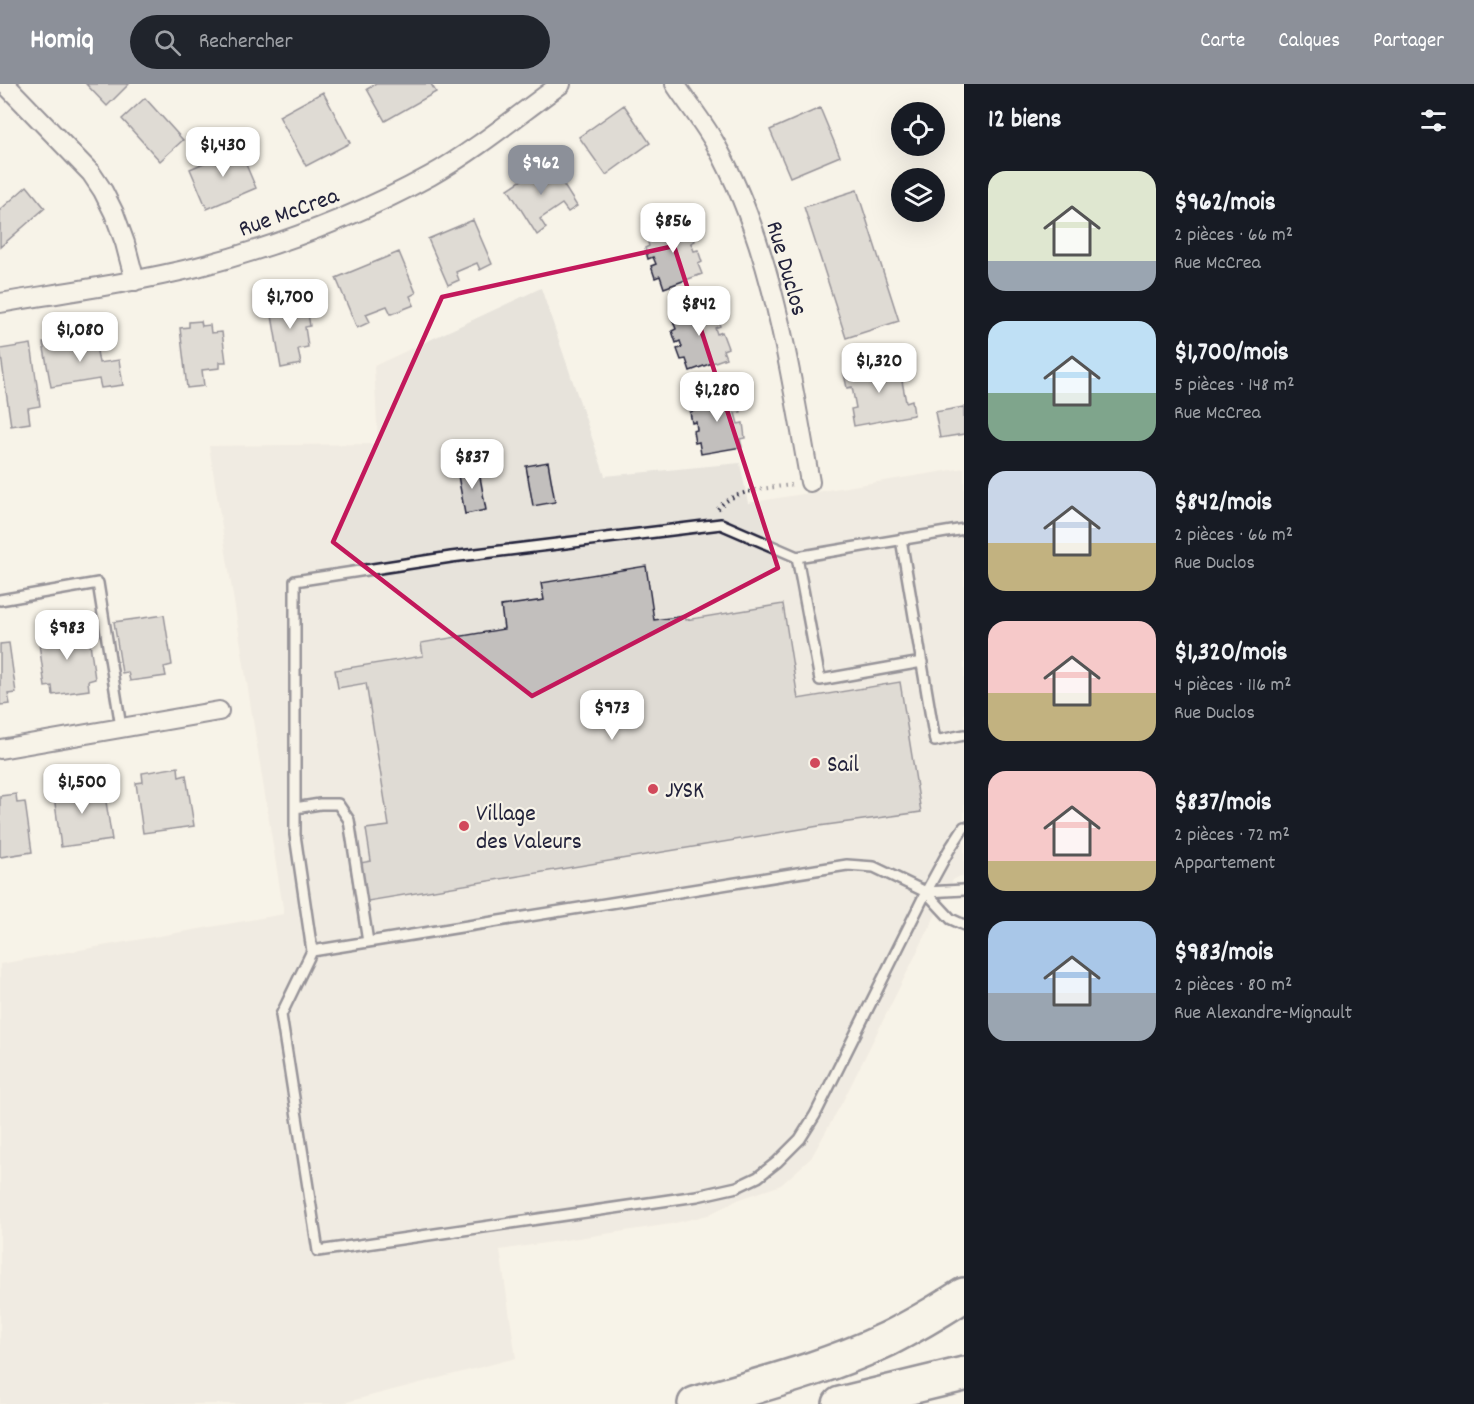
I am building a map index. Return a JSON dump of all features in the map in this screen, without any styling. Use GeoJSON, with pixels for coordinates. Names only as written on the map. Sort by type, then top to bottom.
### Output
{"type":"FeatureCollection","features":[{"type":"Feature","properties":{"kind":"highway"},"geometry":{"type":"LineString","coordinates":[[695,1404],[852,1354],[915,1325],[964,1295]]}},
{"type":"Feature","properties":{"kind":"highway"},"geometry":{"type":"LineString","coordinates":[[840,1404],[964,1374]]}},
{"type":"Feature","properties":{"kind":"street"},"geometry":{"type":"LineString","coordinates":[[5,84],[91,174],[103,191],[125,243],[135,281]]}},
{"type":"Feature","properties":{"kind":"street","name":"Rue McCrea"},"geometry":{"type":"LineString","coordinates":[[0,303],[135,281],[198,267],[292,239],[386,199],[432,174],[470,151],[561,84]]}},
{"type":"Feature","properties":{"kind":"street","name":"Rue Duclos"},"geometry":{"type":"LineString","coordinates":[[675,84],[715,144],[750,217],[776,304],[810,482]]}},
{"type":"Feature","properties":{"kind":"street"},"geometry":{"type":"LineString","coordinates":[[0,749],[219,711]]}},
{"type":"Feature","properties":{"kind":"lane"},"geometry":{"type":"LineString","coordinates":[[964,529],[797,556],[721,524],[451,557],[295,581],[295,836],[312,951],[281,1015],[318,1251],[697,1196],[736,1187],[758,1177],[800,1139],[815,1115],[926,892],[964,827]]}},
{"type":"Feature","properties":{"kind":"lane"},"geometry":{"type":"LineString","coordinates":[[901,539],[935,741],[964,735]]}},
{"type":"Feature","properties":{"kind":"lane"},"geometry":{"type":"LineString","coordinates":[[797,556],[820,680],[922,662]]}},
{"type":"Feature","properties":{"kind":"lane"},"geometry":{"type":"LineString","coordinates":[[0,600],[98,583],[121,727]]}},
{"type":"Feature","properties":{"kind":"lane"},"geometry":{"type":"LineString","coordinates":[[295,807],[338,804],[349,820],[369,942]]}},
{"type":"Feature","properties":{"kind":"lane"},"geometry":{"type":"LineString","coordinates":[[312,951],[847,865],[874,867],[926,892],[951,919],[964,925]]}},
{"type":"Feature","properties":{"kind":"lane"},"geometry":{"type":"LineString","coordinates":[[926,892],[964,890]]}},
{"type":"Feature","properties":{"kind":"path"},"geometry":{"type":"LineString","coordinates":[[708,526],[719,506],[732,498],[749,491],[810,482]]}},
{"type":"Feature","properties":{"kind":"highlighted area"},"geometry":{"type":"Polygon","coordinates":[[[674,246],[778,568],[532,696],[333,542],[442,297],[674,246]]]}},
{"type":"Feature","properties":{"kind":"shaded area"},"geometry":{"type":"Polygon","coordinates":[[[541,288],[605,476],[740,463],[748,503],[964,468],[964,877],[960,876],[953,880],[843,1101],[811,1158],[781,1185],[740,1199],[708,1215],[671,1224],[500,1250],[516,1358],[339,1404],[0,1404],[0,964],[284,914],[209,446],[378,444],[374,366],[541,288]]]}},
{"type":"Feature","properties":{"kind":"building"},"geometry":{"type":"Polygon","coordinates":[[[86,84],[129,84],[107,106],[86,84]]]}},
{"type":"Feature","properties":{"kind":"building"},"geometry":{"type":"Polygon","coordinates":[[[376,84],[431,84],[436,92],[385,121],[367,89],[376,84]]]}},
{"type":"Feature","properties":{"kind":"building"},"geometry":{"type":"Polygon","coordinates":[[[323,92],[350,143],[306,166],[279,116],[323,92]]]}},
{"type":"Feature","properties":{"kind":"building"},"geometry":{"type":"Polygon","coordinates":[[[145,98],[183,140],[160,161],[122,119],[145,98]]]}},
{"type":"Feature","properties":{"kind":"building"},"geometry":{"type":"Polygon","coordinates":[[[624,105],[650,143],[606,175],[579,137],[624,105]]]}},
{"type":"Feature","properties":{"kind":"building"},"geometry":{"type":"Polygon","coordinates":[[[820,108],[840,156],[790,177],[770,130],[820,108]]]}},
{"type":"Feature","properties":{"kind":"building"},"geometry":{"type":"Polygon","coordinates":[[[239,148],[256,188],[207,209],[190,169],[239,148]]]}},
{"type":"Feature","properties":{"kind":"building"},"geometry":{"type":"Polygon","coordinates":[[[549,162],[577,206],[568,212],[562,204],[540,219],[546,228],[537,235],[508,189],[549,162]]]}},
{"type":"Feature","properties":{"kind":"building"},"geometry":{"type":"Polygon","coordinates":[[[27,186],[45,208],[0,247],[0,210],[27,186]]]}},
{"type":"Feature","properties":{"kind":"building"},"geometry":{"type":"Polygon","coordinates":[[[857,190],[899,321],[846,338],[804,207],[857,190]]]}},
{"type":"Feature","properties":{"kind":"building"},"geometry":{"type":"Polygon","coordinates":[[[473,220],[492,264],[480,270],[477,263],[456,272],[459,280],[448,285],[428,239],[473,220]]]}},
{"type":"Feature","properties":{"kind":"building"},"geometry":{"type":"Polygon","coordinates":[[[683,220],[687,231],[691,230],[695,241],[691,243],[694,251],[698,250],[702,262],[698,264],[702,274],[664,288],[660,276],[655,278],[651,266],[656,264],[653,257],[648,259],[645,248],[649,246],[645,233],[683,220]]]}},
{"type":"Feature","properties":{"kind":"building"},"geometry":{"type":"Polygon","coordinates":[[[399,252],[416,293],[410,296],[414,305],[391,314],[387,306],[366,314],[370,322],[357,328],[336,278],[399,252]]]}},
{"type":"Feature","properties":{"kind":"building"},"geometry":{"type":"Polygon","coordinates":[[[300,299],[301,302],[306,302],[310,326],[305,327],[308,347],[298,349],[301,364],[281,368],[270,304],[300,299]]]}},
{"type":"Feature","properties":{"kind":"building"},"geometry":{"type":"Polygon","coordinates":[[[707,304],[711,314],[715,312],[720,326],[715,328],[717,334],[722,332],[728,348],[723,350],[726,358],[690,371],[686,359],[681,360],[677,349],[682,347],[680,341],[676,343],[672,331],[676,329],[671,316],[707,304]]]}},
{"type":"Feature","properties":{"kind":"building"},"geometry":{"type":"Polygon","coordinates":[[[201,321],[202,326],[210,325],[211,333],[222,332],[226,362],[220,362],[220,368],[202,370],[204,386],[187,388],[180,328],[189,327],[189,322],[201,321]]]}},
{"type":"Feature","properties":{"kind":"building"},"geometry":{"type":"Polygon","coordinates":[[[94,334],[99,363],[119,360],[123,385],[101,388],[99,379],[51,387],[43,343],[94,334]]]}},
{"type":"Feature","properties":{"kind":"building"},"geometry":{"type":"Polygon","coordinates":[[[31,344],[40,406],[28,408],[30,423],[11,426],[0,349],[31,344]]]}},
{"type":"Feature","properties":{"kind":"building"},"geometry":{"type":"Polygon","coordinates":[[[905,363],[908,380],[902,381],[906,402],[912,400],[914,415],[854,426],[851,409],[856,408],[852,387],[847,388],[844,374],[905,363]]]}},
{"type":"Feature","properties":{"kind":"building"},"geometry":{"type":"Polygon","coordinates":[[[732,392],[733,398],[738,397],[741,412],[735,413],[738,424],[743,423],[745,438],[740,439],[742,447],[701,454],[699,442],[695,443],[693,431],[697,430],[696,422],[692,423],[690,412],[694,411],[692,399],[732,392]]]}},
{"type":"Feature","properties":{"kind":"building"},"geometry":{"type":"Polygon","coordinates":[[[964,407],[964,434],[940,438],[935,412],[964,407]]]}},
{"type":"Feature","properties":{"kind":"building"},"geometry":{"type":"Polygon","coordinates":[[[548,462],[555,502],[533,506],[526,466],[548,462]]]}},
{"type":"Feature","properties":{"kind":"building"},"geometry":{"type":"Polygon","coordinates":[[[478,466],[486,510],[465,514],[457,470],[478,466]]]}},
{"type":"Feature","properties":{"kind":"building"},"geometry":{"type":"Polygon","coordinates":[[[646,566],[654,620],[685,616],[686,620],[783,604],[798,699],[900,682],[921,812],[819,826],[356,903],[350,865],[371,861],[366,829],[389,826],[366,683],[338,688],[335,670],[423,656],[421,643],[504,629],[501,606],[544,600],[541,583],[646,566]]]}},
{"type":"Feature","properties":{"kind":"building"},"geometry":{"type":"Polygon","coordinates":[[[164,615],[172,665],[164,667],[166,676],[130,681],[128,672],[122,673],[114,622],[164,615]]]}},
{"type":"Feature","properties":{"kind":"building"},"geometry":{"type":"Polygon","coordinates":[[[88,629],[95,679],[88,681],[89,690],[53,695],[52,686],[45,687],[38,636],[88,629]]]}},
{"type":"Feature","properties":{"kind":"building"},"geometry":{"type":"Polygon","coordinates":[[[9,643],[16,693],[8,694],[10,704],[0,705],[0,644],[9,643]]]}},
{"type":"Feature","properties":{"kind":"building"},"geometry":{"type":"Polygon","coordinates":[[[178,767],[179,777],[186,775],[194,826],[143,833],[136,783],[143,782],[142,773],[178,767]]]}},
{"type":"Feature","properties":{"kind":"building"},"geometry":{"type":"Polygon","coordinates":[[[96,781],[97,790],[104,789],[112,840],[61,847],[54,796],[61,796],[60,786],[96,781]]]}},
{"type":"Feature","properties":{"kind":"building"},"geometry":{"type":"Polygon","coordinates":[[[16,794],[17,803],[25,802],[32,852],[0,857],[0,796],[16,794]]]}},
{"type":"Feature","properties":{"kind":"place","name":"Sail"},"geometry":{"type":"Point","coordinates":[815,763]}},
{"type":"Feature","properties":{"kind":"place","name":"JYSK"},"geometry":{"type":"Point","coordinates":[653,789]}},
{"type":"Feature","properties":{"kind":"place","name":"Village des Valeurs"},"geometry":{"type":"Point","coordinates":[464,826]}}]}
